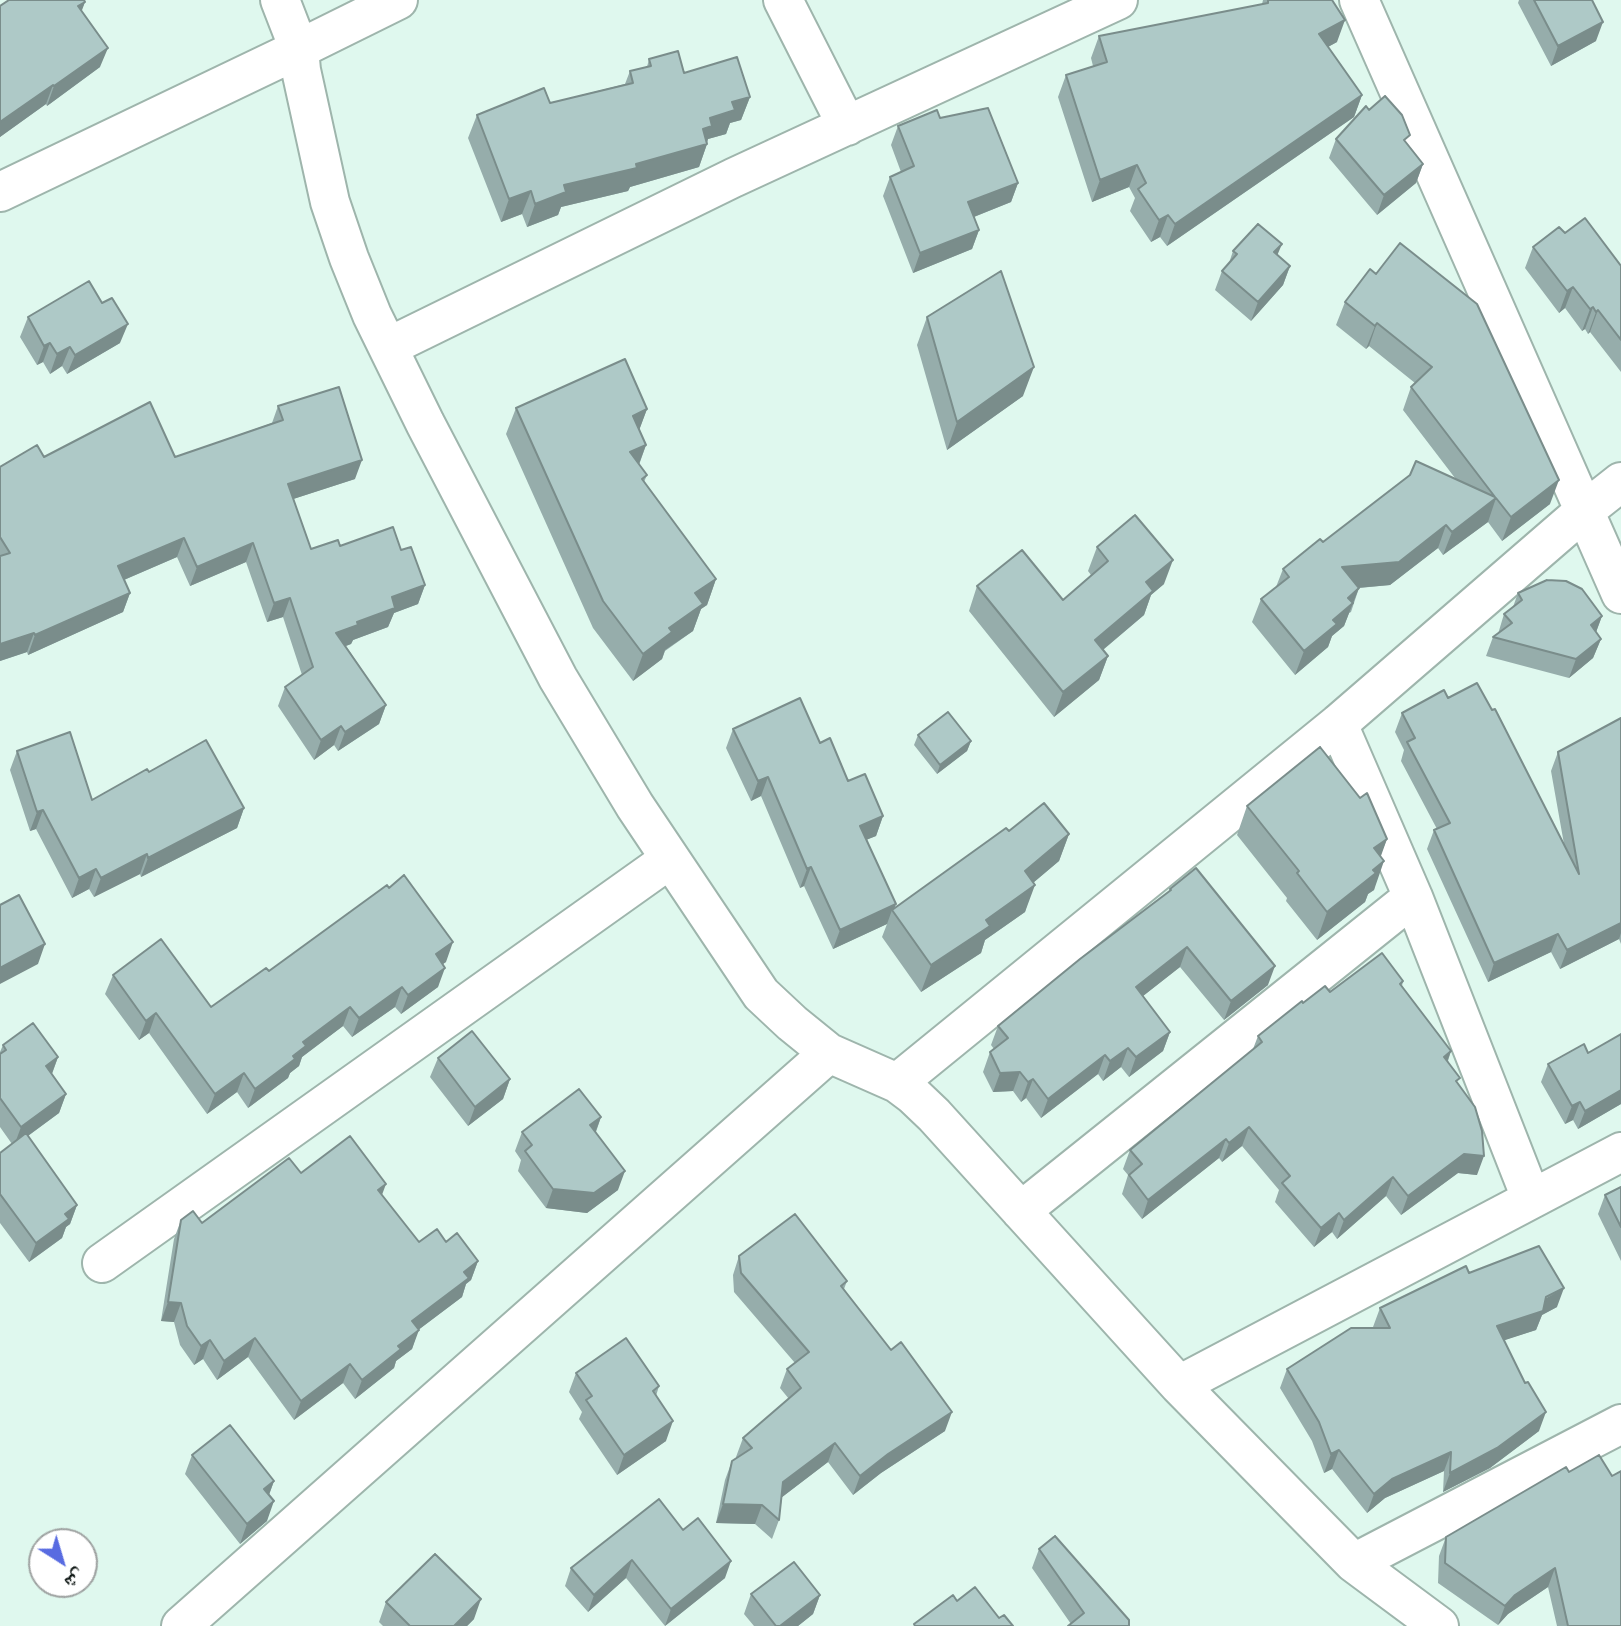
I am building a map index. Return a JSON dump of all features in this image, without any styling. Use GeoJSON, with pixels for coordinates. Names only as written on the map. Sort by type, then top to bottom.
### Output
{"type":"FeatureCollection","features":[{"type":"Feature","properties":{"kind":"street"},"geometry":{"type":"LineString","coordinates":[[280,0],[299,49],[301,70],[330,202],[349,258],[388,347],[558,678],[670,859],[761,994],[829,1053],[897,1083],[934,1115],[1179,1385],[1354,1563],[1439,1626]]}},
{"type":"Feature","properties":{"kind":"street"},"geometry":{"type":"LineString","coordinates":[[0,192],[398,0]]}},
{"type":"Feature","properties":{"kind":"street"},"geometry":{"type":"LineString","coordinates":[[783,0],[847,126]]}},
{"type":"Feature","properties":{"kind":"street"},"geometry":{"type":"LineString","coordinates":[[388,347],[733,178],[1118,0]]}},
{"type":"Feature","properties":{"kind":"street"},"geometry":{"type":"LineString","coordinates":[[1359,0],[1621,594]]}},
{"type":"Feature","properties":{"kind":"street"},"geometry":{"type":"LineString","coordinates":[[897,1083],[1338,724],[1621,481]]}},
{"type":"Feature","properties":{"kind":"street"},"geometry":{"type":"LineString","coordinates":[[1338,724],[1413,897],[1531,1198]]}},
{"type":"Feature","properties":{"kind":"street"},"geometry":{"type":"LineString","coordinates":[[102,1263],[670,859]]}},
{"type":"Feature","properties":{"kind":"street"},"geometry":{"type":"LineString","coordinates":[[1021,1211],[1413,897]]}},
{"type":"Feature","properties":{"kind":"street"},"geometry":{"type":"LineString","coordinates":[[181,1626],[829,1053]]}},
{"type":"Feature","properties":{"kind":"street"},"geometry":{"type":"LineString","coordinates":[[1179,1385],[1621,1152]]}},
{"type":"Feature","properties":{"kind":"street"},"geometry":{"type":"LineString","coordinates":[[1354,1563],[1621,1424]]}},
{"type":"Feature","properties":{"kind":"building"},"geometry":{"type":"Polygon","coordinates":[[[9,0],[84,0],[85,2],[78,6],[108,48],[0,122],[0,6],[9,0]]]}},
{"type":"Feature","properties":{"kind":"building"},"geometry":{"type":"Polygon","coordinates":[[[1268,0],[1332,0],[1345,20],[1319,34],[1362,95],[1175,224],[1168,215],[1159,220],[1138,189],[1146,183],[1137,165],[1100,180],[1066,75],[1107,62],[1099,36],[1268,3],[1268,0]]]}},
{"type":"Feature","properties":{"kind":"building"},"geometry":{"type":"Polygon","coordinates":[[[1534,0],[1592,0],[1603,22],[1558,46],[1534,0]]]}},
{"type":"Feature","properties":{"kind":"building"},"geometry":{"type":"Polygon","coordinates":[[[678,51],[684,73],[737,57],[750,97],[732,102],[735,110],[710,118],[712,126],[703,129],[707,144],[636,164],[637,168],[564,185],[566,192],[535,204],[531,191],[509,199],[477,115],[544,88],[550,103],[633,83],[630,71],[651,66],[649,59],[678,51]]]}},
{"type":"Feature","properties":{"kind":"building"},"geometry":{"type":"Polygon","coordinates":[[[1385,96],[1402,115],[1410,135],[1404,140],[1423,164],[1384,195],[1336,139],[1366,106],[1369,110],[1385,96]]]}},
{"type":"Feature","properties":{"kind":"building"},"geometry":{"type":"Polygon","coordinates":[[[988,108],[1018,183],[968,202],[979,230],[920,253],[890,177],[914,166],[898,126],[937,110],[940,118],[988,108]]]}},
{"type":"Feature","properties":{"kind":"building"},"geometry":{"type":"Polygon","coordinates":[[[1585,218],[1621,266],[1621,340],[1598,310],[1596,312],[1593,307],[1590,309],[1573,287],[1567,291],[1533,247],[1559,227],[1565,233],[1585,218]]]}},
{"type":"Feature","properties":{"kind":"building"},"geometry":{"type":"Polygon","coordinates":[[[1258,224],[1282,244],[1274,252],[1290,266],[1258,302],[1222,271],[1237,254],[1233,251],[1258,224]]]}},
{"type":"Feature","properties":{"kind":"building"},"geometry":{"type":"Polygon","coordinates":[[[1400,243],[1477,304],[1559,480],[1511,517],[1496,498],[1452,532],[1446,525],[1399,562],[1342,567],[1359,588],[1348,598],[1353,603],[1333,620],[1337,624],[1304,651],[1261,599],[1289,577],[1283,569],[1320,539],[1323,542],[1410,475],[1416,461],[1495,497],[1411,387],[1432,367],[1377,323],[1375,326],[1345,302],[1370,269],[1376,274],[1400,243]]]}},
{"type":"Feature","properties":{"kind":"building"},"geometry":{"type":"Polygon","coordinates":[[[1001,271],[1034,367],[957,422],[927,317],[1001,271]]]}},
{"type":"Feature","properties":{"kind":"building"},"geometry":{"type":"Polygon","coordinates":[[[89,281],[102,303],[112,298],[128,324],[75,355],[70,347],[57,354],[50,343],[44,346],[28,317],[89,281]]]}},
{"type":"Feature","properties":{"kind":"building"},"geometry":{"type":"Polygon","coordinates":[[[625,359],[647,409],[633,416],[646,445],[630,452],[647,475],[642,479],[716,579],[695,593],[703,604],[669,628],[672,632],[643,654],[603,601],[516,408],[625,359]]]}},
{"type":"Feature","properties":{"kind":"building"},"geometry":{"type":"Polygon","coordinates":[[[339,387],[362,460],[288,484],[311,549],[338,540],[340,546],[393,527],[401,550],[411,547],[425,585],[392,597],[395,608],[336,633],[386,705],[345,732],[341,726],[321,740],[285,687],[313,667],[290,598],[274,603],[253,543],[197,567],[184,538],[118,566],[130,593],[35,635],[34,633],[0,644],[0,556],[10,553],[0,537],[0,467],[37,445],[44,457],[150,402],[175,457],[283,420],[278,406],[339,387]]]}},
{"type":"Feature","properties":{"kind":"building"},"geometry":{"type":"Polygon","coordinates":[[[1135,515],[1173,560],[1146,582],[1153,591],[1095,640],[1108,656],[1063,692],[977,586],[1022,550],[1063,600],[1108,561],[1097,547],[1135,515]]]}},
{"type":"Feature","properties":{"kind":"building"},"geometry":{"type":"Polygon","coordinates":[[[1547,580],[1566,581],[1582,589],[1602,616],[1591,625],[1601,639],[1576,659],[1493,637],[1512,623],[1504,614],[1522,600],[1518,593],[1547,580]]]}},
{"type":"Feature","properties":{"kind":"building"},"geometry":{"type":"Polygon","coordinates":[[[1477,683],[1492,710],[1495,709],[1579,874],[1558,752],[1621,718],[1621,923],[1567,950],[1558,934],[1494,963],[1434,830],[1450,823],[1407,742],[1415,738],[1402,713],[1444,690],[1448,698],[1477,683]]]}},
{"type":"Feature","properties":{"kind":"building"},"geometry":{"type":"Polygon","coordinates":[[[800,698],[820,743],[830,738],[848,781],[865,774],[883,816],[860,826],[896,904],[840,930],[811,867],[807,869],[768,777],[758,781],[733,729],[800,698]]]}},
{"type":"Feature","properties":{"kind":"building"},"geometry":{"type":"Polygon","coordinates":[[[948,712],[971,741],[940,765],[918,735],[948,712]]]}},
{"type":"Feature","properties":{"kind":"building"},"geometry":{"type":"Polygon","coordinates":[[[70,732],[92,800],[206,740],[244,808],[148,858],[147,854],[101,878],[96,869],[79,878],[43,810],[37,812],[17,751],[70,732]]]}},
{"type":"Feature","properties":{"kind":"building"},"geometry":{"type":"Polygon","coordinates":[[[1320,747],[1360,798],[1367,793],[1387,839],[1374,848],[1384,861],[1373,870],[1376,873],[1327,912],[1297,873],[1299,871],[1247,806],[1320,747]]]}},
{"type":"Feature","properties":{"kind":"building"},"geometry":{"type":"Polygon","coordinates":[[[1044,803],[1069,834],[1025,871],[1035,885],[986,920],[990,926],[931,965],[892,910],[1006,828],[1009,831],[1044,803]]]}},
{"type":"Feature","properties":{"kind":"building"},"geometry":{"type":"Polygon","coordinates":[[[1196,868],[1275,966],[1231,1001],[1187,947],[1136,987],[1170,1032],[1136,1057],[1128,1048],[1110,1061],[1105,1055],[1048,1099],[1033,1079],[1028,1082],[1020,1072],[1000,1073],[990,1052],[1008,1038],[998,1026],[1196,868]]]}},
{"type":"Feature","properties":{"kind":"building"},"geometry":{"type":"Polygon","coordinates":[[[404,875],[453,942],[436,954],[445,968],[408,995],[402,987],[359,1018],[350,1007],[303,1042],[306,1046],[293,1056],[295,1059],[255,1089],[244,1073],[215,1094],[156,1013],[146,1021],[113,975],[161,939],[211,1007],[266,968],[269,971],[404,875]]]}},
{"type":"Feature","properties":{"kind":"building"},"geometry":{"type":"Polygon","coordinates":[[[19,895],[45,944],[0,968],[0,905],[19,895]]]}},
{"type":"Feature","properties":{"kind":"building"},"geometry":{"type":"Polygon","coordinates":[[[1382,953],[1403,981],[1400,984],[1451,1051],[1444,1057],[1460,1078],[1456,1081],[1475,1107],[1482,1131],[1484,1156],[1464,1154],[1408,1196],[1393,1177],[1344,1220],[1339,1213],[1321,1228],[1282,1183],[1290,1176],[1249,1127],[1229,1143],[1226,1139],[1148,1200],[1129,1175],[1142,1164],[1130,1150],[1262,1042],[1258,1036],[1302,1001],[1303,1003],[1325,986],[1330,992],[1382,953]]]}},
{"type":"Feature","properties":{"kind":"building"},"geometry":{"type":"Polygon","coordinates":[[[33,1023],[58,1057],[46,1066],[66,1094],[21,1127],[0,1098],[0,1054],[6,1050],[3,1045],[33,1023]]]}},
{"type":"Feature","properties":{"kind":"building"},"geometry":{"type":"Polygon","coordinates":[[[472,1031],[510,1079],[475,1107],[438,1058],[472,1031]]]}},
{"type":"Feature","properties":{"kind":"building"},"geometry":{"type":"Polygon","coordinates":[[[1621,1034],[1621,1090],[1585,1111],[1580,1102],[1572,1106],[1548,1064],[1584,1044],[1588,1053],[1621,1034]]]}},
{"type":"Feature","properties":{"kind":"building"},"geometry":{"type":"Polygon","coordinates":[[[579,1089],[601,1117],[590,1125],[625,1171],[594,1193],[553,1189],[525,1151],[532,1145],[522,1132],[579,1089]]]}},
{"type":"Feature","properties":{"kind":"building"},"geometry":{"type":"Polygon","coordinates":[[[26,1133],[77,1205],[65,1214],[69,1219],[36,1243],[0,1194],[0,1153],[26,1133]]]}},
{"type":"Feature","properties":{"kind":"building"},"geometry":{"type":"Polygon","coordinates":[[[350,1136],[386,1184],[378,1190],[419,1242],[437,1229],[446,1242],[457,1233],[478,1261],[464,1272],[469,1278],[412,1321],[419,1330],[398,1346],[401,1349],[362,1380],[350,1364],[301,1401],[255,1338],[224,1361],[210,1340],[201,1346],[187,1326],[181,1303],[168,1302],[181,1220],[193,1211],[202,1223],[289,1158],[301,1173],[350,1136]]]}},
{"type":"Feature","properties":{"kind":"building"},"geometry":{"type":"Polygon","coordinates":[[[1621,1187],[1621,1227],[1605,1195],[1621,1187]]]}},
{"type":"Feature","properties":{"kind":"building"},"geometry":{"type":"Polygon","coordinates":[[[795,1214],[847,1281],[841,1286],[891,1350],[901,1342],[952,1412],[860,1476],[835,1443],[783,1482],[779,1520],[762,1505],[723,1504],[732,1461],[752,1448],[743,1438],[801,1388],[787,1369],[809,1352],[741,1273],[739,1256],[795,1214]]]}},
{"type":"Feature","properties":{"kind":"building"},"geometry":{"type":"Polygon","coordinates":[[[1539,1246],[1564,1288],[1546,1297],[1543,1311],[1497,1326],[1525,1383],[1528,1382],[1546,1412],[1497,1448],[1450,1473],[1451,1452],[1392,1479],[1374,1494],[1339,1450],[1331,1454],[1319,1422],[1287,1369],[1351,1328],[1390,1328],[1380,1308],[1466,1266],[1469,1273],[1539,1246]]]}},
{"type":"Feature","properties":{"kind":"building"},"geometry":{"type":"Polygon","coordinates":[[[626,1338],[659,1386],[653,1391],[673,1421],[624,1455],[586,1400],[592,1396],[576,1373],[626,1338]]]}},
{"type":"Feature","properties":{"kind":"building"},"geometry":{"type":"Polygon","coordinates":[[[230,1425],[274,1481],[264,1489],[274,1501],[247,1524],[192,1455],[230,1425]]]}},
{"type":"Feature","properties":{"kind":"building"},"geometry":{"type":"Polygon","coordinates":[[[1599,1455],[1612,1476],[1621,1471],[1621,1626],[1568,1626],[1555,1568],[1515,1595],[1505,1606],[1445,1563],[1446,1537],[1566,1467],[1569,1472],[1599,1455]]]}},
{"type":"Feature","properties":{"kind":"building"},"geometry":{"type":"Polygon","coordinates":[[[659,1499],[683,1530],[698,1518],[731,1561],[671,1609],[632,1560],[594,1595],[571,1568],[659,1499]]]}},
{"type":"Feature","properties":{"kind":"building"},"geometry":{"type":"Polygon","coordinates":[[[1055,1536],[1129,1620],[1129,1626],[1068,1626],[1084,1613],[1039,1549],[1055,1536]]]}},
{"type":"Feature","properties":{"kind":"building"},"geometry":{"type":"Polygon","coordinates":[[[435,1554],[481,1599],[454,1626],[410,1626],[386,1602],[435,1554]]]}},
{"type":"Feature","properties":{"kind":"building"},"geometry":{"type":"Polygon","coordinates":[[[794,1562],[820,1595],[780,1626],[776,1626],[751,1594],[794,1562]]]}},
{"type":"Feature","properties":{"kind":"building"},"geometry":{"type":"Polygon","coordinates":[[[975,1587],[999,1618],[1004,1615],[1013,1626],[915,1626],[914,1624],[953,1595],[957,1601],[975,1587]]]}}]}
